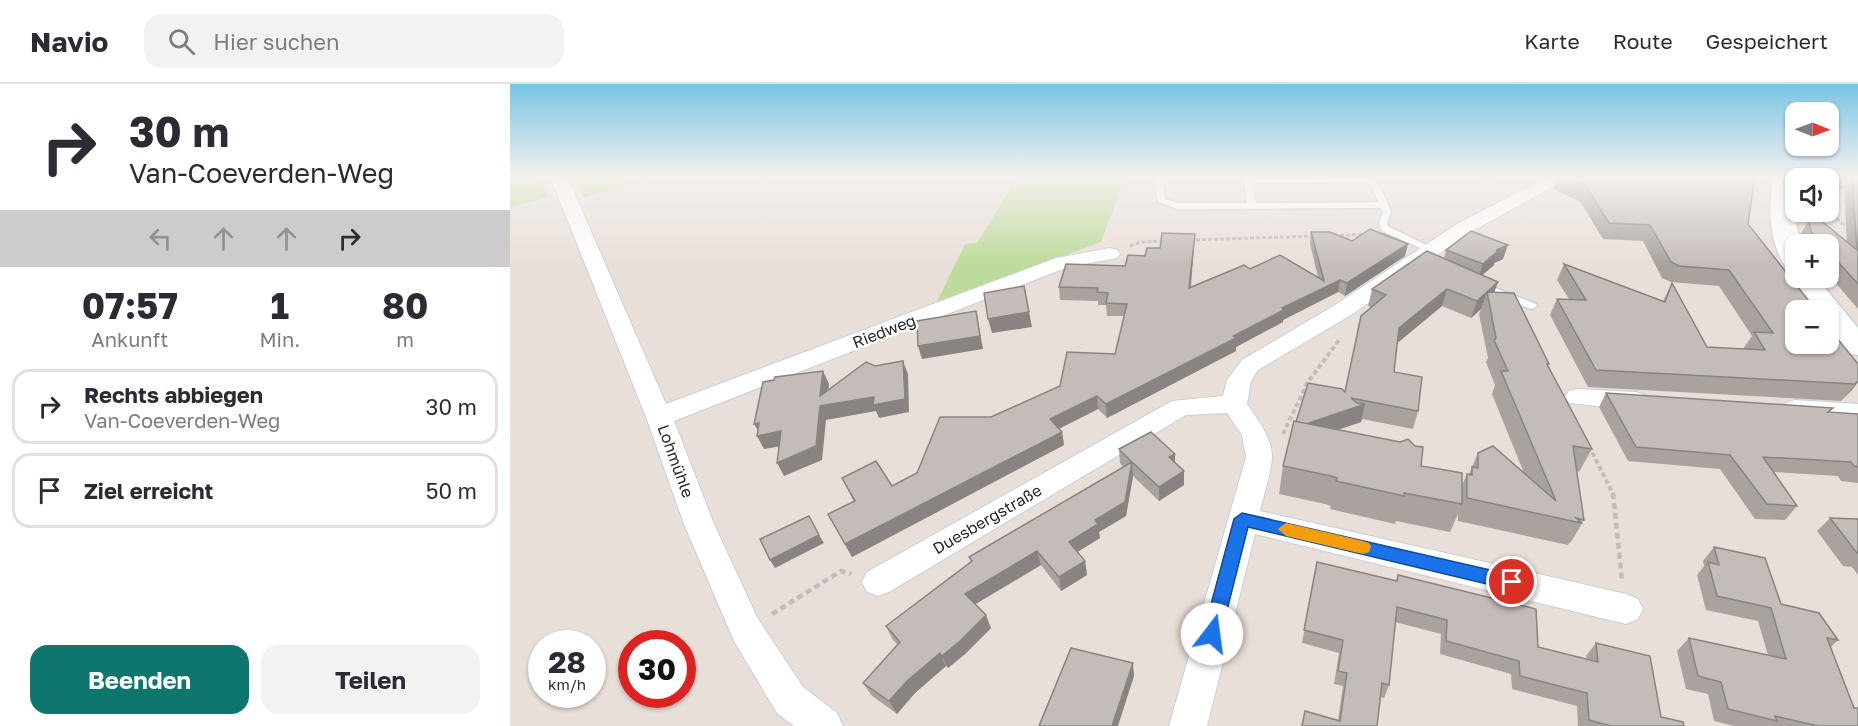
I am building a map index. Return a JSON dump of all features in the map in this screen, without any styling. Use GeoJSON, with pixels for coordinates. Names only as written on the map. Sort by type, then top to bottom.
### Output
{"type":"FeatureCollection","features":[{"type":"Feature","properties":{"kind":"main road"},"geometry":{"type":"LineString","coordinates":[[1780,206],[1785,239]]}},
{"type":"Feature","properties":{"kind":"main road"},"geometry":{"type":"LineString","coordinates":[[1811,288],[1820,300]]}},
{"type":"Feature","properties":{"kind":"main road"},"geometry":{"type":"LineString","coordinates":[[1839,324],[1858,346]]}},
{"type":"Feature","properties":{"kind":"street","name":"Lohmühle"},"geometry":{"type":"LineString","coordinates":[[571,206],[659,417],[699,524],[746,630],[790,700],[824,726]]}},
{"type":"Feature","properties":{"kind":"street"},"geometry":{"type":"LineString","coordinates":[[1188,726],[1257,468],[1260,446],[1234,404],[1239,380],[1250,365],[1343,310],[1507,206]]}},
{"type":"Feature","properties":{"kind":"street","name":"Riedweg"},"geometry":{"type":"LineString","coordinates":[[659,417],[1063,262],[1110,254]]}},
{"type":"Feature","properties":{"kind":"street"},"geometry":{"type":"LineString","coordinates":[[1578,397],[1660,402]]}},
{"type":"Feature","properties":{"kind":"street","name":"Duesbergstraße"},"geometry":{"type":"LineString","coordinates":[[878,582],[1181,407],[1234,404]]}},
{"type":"Feature","properties":{"kind":"street"},"geometry":{"type":"LineString","coordinates":[[1776,408],[1858,413]]}},
{"type":"Feature","properties":{"kind":"street"},"geometry":{"type":"LineString","coordinates":[[1242,519],[1626,609]]}},
{"type":"Feature","properties":{"kind":"lane"},"geometry":{"type":"LineString","coordinates":[[1177,206],[1252,206]]}},
{"type":"Feature","properties":{"kind":"lane"},"geometry":{"type":"LineString","coordinates":[[1385,206],[1387,211],[1383,224],[1390,234],[1426,258]]}},
{"type":"Feature","properties":{"kind":"lane"},"geometry":{"type":"LineString","coordinates":[[1470,281],[1532,306]]}},
{"type":"Feature","properties":{"kind":"path"},"geometry":{"type":"LineString","coordinates":[[1839,221],[1858,227]]}},
{"type":"Feature","properties":{"kind":"path"},"geometry":{"type":"LineString","coordinates":[[1331,236],[1390,234]]}},
{"type":"Feature","properties":{"kind":"path"},"geometry":{"type":"LineString","coordinates":[[1188,240],[1319,236]]}},
{"type":"Feature","properties":{"kind":"path"},"geometry":{"type":"LineString","coordinates":[[1110,254],[1141,242],[1165,241]]}},
{"type":"Feature","properties":{"kind":"path"},"geometry":{"type":"LineString","coordinates":[[1278,444],[1308,382],[1342,336]]}},
{"type":"Feature","properties":{"kind":"path"},"geometry":{"type":"LineString","coordinates":[[1585,440],[1613,493],[1626,609]]}},
{"type":"Feature","properties":{"kind":"path"},"geometry":{"type":"LineString","coordinates":[[746,630],[841,571],[878,582]]}},
{"type":"Feature","properties":{"kind":"green space"},"geometry":{"type":"Polygon","coordinates":[[[1000,206],[1115,206],[1101,242],[937,302],[965,244],[977,243],[1000,206]]]}},
{"type":"Feature","properties":{"kind":"building"},"geometry":{"type":"Polygon","coordinates":[[[1598,206],[1751,206],[1748,224],[1785,271],[1785,288],[1799,288],[1808,300],[1785,300],[1785,354],[1839,354],[1839,341],[1858,364],[1858,381],[1855,384],[1596,370],[1557,299],[1586,300],[1564,264],[1665,302],[1672,283],[1707,347],[1765,350],[1754,332],[1773,333],[1729,270],[1679,266],[1671,262],[1650,225],[1609,223],[1598,206]]]}},
{"type":"Feature","properties":{"kind":"building"},"geometry":{"type":"Polygon","coordinates":[[[1854,206],[1858,206],[1858,284],[1839,263],[1839,235],[1857,250],[1854,206]]]}},
{"type":"Feature","properties":{"kind":"building"},"geometry":{"type":"Polygon","coordinates":[[[1809,222],[1823,222],[1837,234],[1813,234],[1809,222]]]}},
{"type":"Feature","properties":{"kind":"building"},"geometry":{"type":"Polygon","coordinates":[[[1370,229],[1408,244],[1347,283],[1340,280],[1282,308],[1284,310],[1233,336],[1236,338],[1106,404],[1097,396],[1050,419],[1062,432],[845,544],[828,514],[855,501],[842,478],[876,461],[892,486],[917,473],[940,417],[991,417],[1060,386],[1067,352],[1115,354],[1127,304],[1106,303],[1108,293],[1097,292],[1098,288],[1059,287],[1066,264],[1125,266],[1128,255],[1145,256],[1147,248],[1160,248],[1162,233],[1195,234],[1189,288],[1244,265],[1250,269],[1280,255],[1324,281],[1311,232],[1330,232],[1352,241],[1370,229]]]}},
{"type":"Feature","properties":{"kind":"building"},"geometry":{"type":"Polygon","coordinates":[[[1471,231],[1508,245],[1496,250],[1499,250],[1483,264],[1446,250],[1471,231]]]}},
{"type":"Feature","properties":{"kind":"building"},"geometry":{"type":"Polygon","coordinates":[[[1427,251],[1498,282],[1477,301],[1447,289],[1399,328],[1394,372],[1422,377],[1418,411],[1351,398],[1357,403],[1365,404],[1306,424],[1296,422],[1308,383],[1342,389],[1345,392],[1361,316],[1386,295],[1372,289],[1427,251]]]}},
{"type":"Feature","properties":{"kind":"building"},"geometry":{"type":"Polygon","coordinates":[[[1024,286],[1029,312],[988,319],[984,293],[1024,286]]]}},
{"type":"Feature","properties":{"kind":"building"},"geometry":{"type":"Polygon","coordinates":[[[1487,292],[1514,293],[1549,364],[1547,364],[1592,449],[1573,446],[1584,520],[1576,518],[1581,523],[1467,498],[1467,474],[1472,475],[1472,467],[1478,468],[1478,453],[1493,446],[1556,501],[1501,371],[1508,371],[1494,340],[1496,338],[1487,292]]]}},
{"type":"Feature","properties":{"kind":"building"},"geometry":{"type":"Polygon","coordinates":[[[976,311],[980,336],[918,346],[917,321],[976,311]]]}},
{"type":"Feature","properties":{"kind":"building"},"geometry":{"type":"Polygon","coordinates":[[[903,361],[905,399],[873,405],[874,397],[820,406],[816,446],[777,463],[781,431],[757,436],[759,423],[754,424],[763,382],[774,380],[775,377],[823,371],[820,396],[866,362],[875,366],[903,361]]]}},
{"type":"Feature","properties":{"kind":"building"},"geometry":{"type":"Polygon","coordinates":[[[1606,393],[1833,408],[1828,412],[1858,414],[1858,467],[1851,462],[1763,457],[1797,506],[1767,504],[1730,455],[1636,447],[1606,393]]]}},
{"type":"Feature","properties":{"kind":"building"},"geometry":{"type":"Polygon","coordinates":[[[1294,421],[1400,442],[1408,439],[1415,446],[1423,447],[1421,466],[1462,473],[1462,504],[1404,493],[1404,496],[1336,481],[1337,478],[1331,476],[1283,466],[1294,421]]]}},
{"type":"Feature","properties":{"kind":"building"},"geometry":{"type":"Polygon","coordinates":[[[1151,432],[1175,454],[1169,457],[1184,471],[1159,487],[1119,449],[1151,432]]]}},
{"type":"Feature","properties":{"kind":"building"},"geometry":{"type":"Polygon","coordinates":[[[1132,462],[1125,502],[1095,520],[1098,524],[1069,542],[1085,561],[1059,577],[1037,551],[965,594],[986,615],[942,656],[940,653],[908,680],[889,701],[863,683],[900,642],[886,626],[972,561],[969,557],[1132,462]]]}},
{"type":"Feature","properties":{"kind":"building"},"geometry":{"type":"Polygon","coordinates":[[[809,516],[819,535],[770,560],[760,539],[809,516]]]}},
{"type":"Feature","properties":{"kind":"building"},"geometry":{"type":"Polygon","coordinates":[[[1830,518],[1858,519],[1858,553],[1857,553],[1830,518]]]}},
{"type":"Feature","properties":{"kind":"building"},"geometry":{"type":"Polygon","coordinates":[[[1714,547],[1765,558],[1781,604],[1819,613],[1838,640],[1827,638],[1854,708],[1858,708],[1858,726],[1818,726],[1775,716],[1777,721],[1728,709],[1721,682],[1698,676],[1689,638],[1786,659],[1771,608],[1717,596],[1708,562],[1719,565],[1714,547]]]}},
{"type":"Feature","properties":{"kind":"building"},"geometry":{"type":"Polygon","coordinates":[[[1317,562],[1397,581],[1398,575],[1536,609],[1538,647],[1598,662],[1596,643],[1650,656],[1661,717],[1683,722],[1684,726],[1611,726],[1589,720],[1587,693],[1520,676],[1519,661],[1446,641],[1447,620],[1397,607],[1389,685],[1382,683],[1377,726],[1302,726],[1305,711],[1340,721],[1347,673],[1338,671],[1343,640],[1304,630],[1317,562]]]}},
{"type":"Feature","properties":{"kind":"building"},"geometry":{"type":"Polygon","coordinates":[[[1071,648],[1133,663],[1112,726],[1039,726],[1071,648]]]}},
{"type":"Feature","properties":{"kind":"slow traffic"},"geometry":{"type":"LineString","coordinates":[[1286,529],[1363,547]]}},
{"type":"Feature","properties":{"kind":"route"},"geometry":{"type":"LineString","coordinates":[[1212,634],[1242,519],[1512,582]]}}]}
